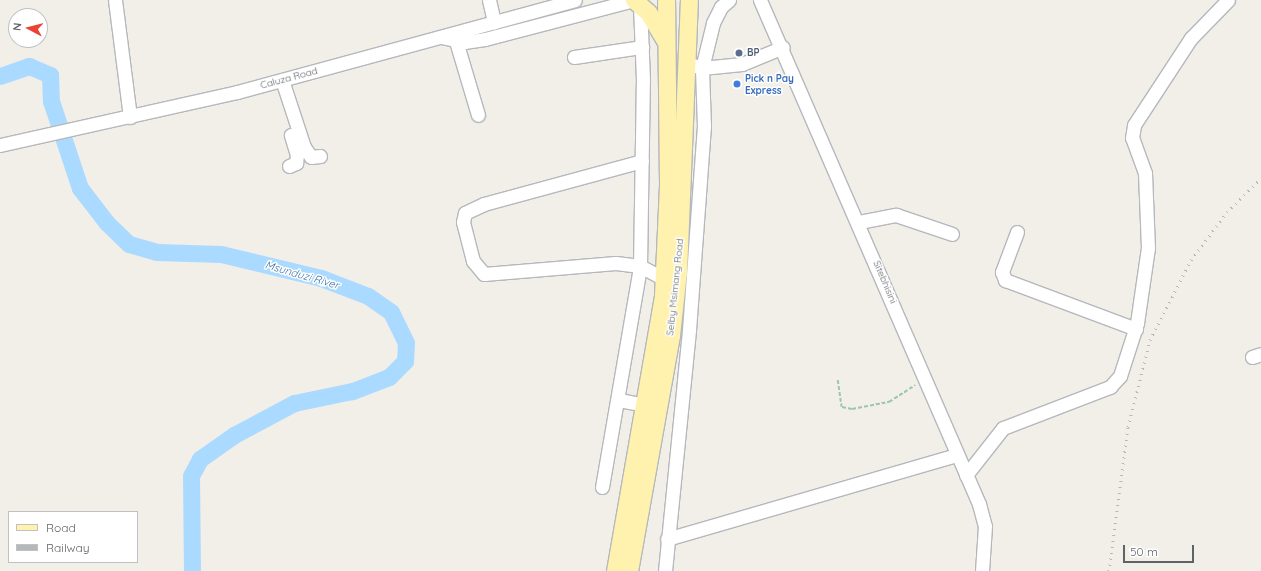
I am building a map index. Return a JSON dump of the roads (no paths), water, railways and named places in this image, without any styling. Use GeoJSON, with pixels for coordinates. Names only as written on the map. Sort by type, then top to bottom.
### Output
{"type":"FeatureCollection","features":[{"type":"Feature","properties":{"kind":"main road","name":"Selby Msimang Road"},"geometry":{"type":"LineString","coordinates":[[615,571],[645,405],[664,279],[668,185],[666,0]]}},
{"type":"Feature","properties":{"kind":"main road","name":"Selby Msimang Road"},"geometry":{"type":"LineString","coordinates":[[629,571],[671,335],[695,65],[689,0]]}},
{"type":"Feature","properties":{"kind":"main road"},"geometry":{"type":"LineString","coordinates":[[636,2],[667,44]]}},
{"type":"Feature","properties":{"kind":"street"},"geometry":{"type":"LineString","coordinates":[[115,0],[130,117]]}},
{"type":"Feature","properties":{"kind":"street"},"geometry":{"type":"LineString","coordinates":[[489,0],[494,22]]}},
{"type":"Feature","properties":{"kind":"street","name":"Caluza Road"},"geometry":{"type":"LineString","coordinates":[[0,145],[130,117],[278,81],[575,0]]}},
{"type":"Feature","properties":{"kind":"street"},"geometry":{"type":"LineString","coordinates":[[665,571],[698,222],[704,126],[695,65],[721,7],[729,0]]}},
{"type":"Feature","properties":{"kind":"street","name":"Sitebhisini"},"geometry":{"type":"LineString","coordinates":[[760,0],[783,47],[859,222],[925,375],[983,516],[982,571]]}},
{"type":"Feature","properties":{"kind":"street"},"geometry":{"type":"LineString","coordinates":[[966,475],[1003,428],[1116,382],[1136,329],[1148,248],[1145,173],[1132,138],[1134,125],[1191,38],[1228,0]]}},
{"type":"Feature","properties":{"kind":"street"},"geometry":{"type":"LineString","coordinates":[[439,37],[456,41],[485,39],[636,2],[642,47],[640,266],[619,400],[602,487]]}},
{"type":"Feature","properties":{"kind":"street"},"geometry":{"type":"LineString","coordinates":[[456,41],[478,115]]}},
{"type":"Feature","properties":{"kind":"street"},"geometry":{"type":"LineString","coordinates":[[574,57],[642,47]]}},
{"type":"Feature","properties":{"kind":"street"},"geometry":{"type":"LineString","coordinates":[[695,65],[742,64],[783,47]]}},
{"type":"Feature","properties":{"kind":"street"},"geometry":{"type":"LineString","coordinates":[[278,81],[304,147],[310,157],[320,156]]}},
{"type":"Feature","properties":{"kind":"street"},"geometry":{"type":"LineString","coordinates":[[278,81],[297,155],[296,163],[289,166]]}},
{"type":"Feature","properties":{"kind":"street"},"geometry":{"type":"LineString","coordinates":[[642,161],[484,204],[466,213],[463,222],[473,261],[484,274],[593,263],[640,266],[664,279]]}},
{"type":"Feature","properties":{"kind":"street"},"geometry":{"type":"LineString","coordinates":[[859,222],[896,215],[952,234]]}},
{"type":"Feature","properties":{"kind":"street"},"geometry":{"type":"LineString","coordinates":[[1017,232],[1002,272],[1005,280],[1136,329]]}},
{"type":"Feature","properties":{"kind":"street"},"geometry":{"type":"LineString","coordinates":[[619,400],[645,405]]}},
{"type":"Feature","properties":{"kind":"street"},"geometry":{"type":"LineString","coordinates":[[668,539],[958,455]]}},
{"type":"Feature","properties":{"kind":"waterway","name":"Msunduzi River"},"geometry":{"type":"LineString","coordinates":[[0,76],[29,66],[50,75],[51,101],[80,188],[107,223],[129,244],[157,252],[221,254],[321,278],[368,296],[391,312],[406,343],[405,361],[389,377],[352,391],[294,403],[234,435],[200,459],[191,476],[192,571]]}},
{"type":"Feature","properties":{"kind":"railway"},"geometry":{"type":"LineString","coordinates":[[1109,571],[1128,427],[1150,340],[1191,260],[1227,212],[1261,178]]}},
{"type":"Feature","properties":{"kind":"place","name":"BP"},"geometry":{"type":"Point","coordinates":[739,53]}},
{"type":"Feature","properties":{"kind":"place","name":"Pick n Pay Express"},"geometry":{"type":"Point","coordinates":[737,84]}}]}
